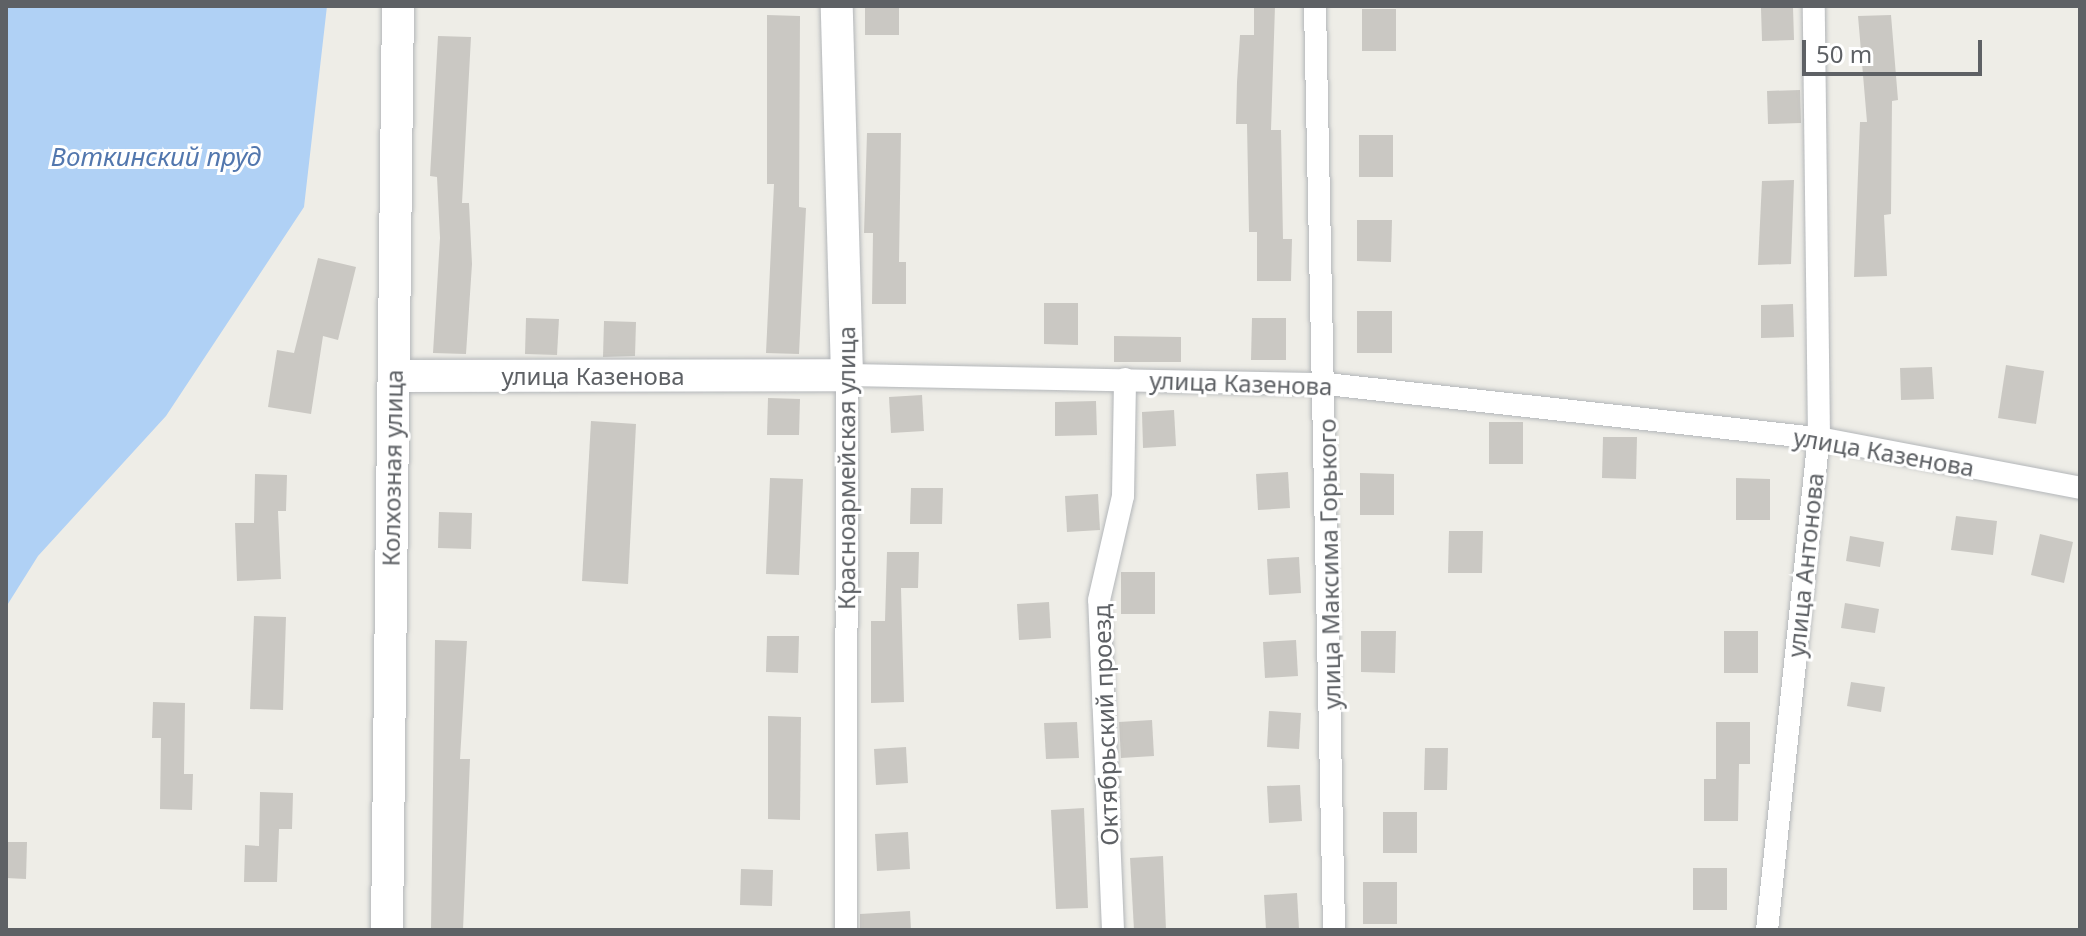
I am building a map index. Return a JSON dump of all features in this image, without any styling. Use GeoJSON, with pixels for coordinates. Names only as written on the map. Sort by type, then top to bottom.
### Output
{"type":"FeatureCollection","features":[{"type":"Feature","properties":{"kind":"street","name":"Колхозная улица"},"geometry":{"type":"LineString","coordinates":[[387,930],[398,6]]}},
{"type":"Feature","properties":{"kind":"street","name":"Красноармейская улица"},"geometry":{"type":"LineString","coordinates":[[837,6],[847,375],[846,930]]}},
{"type":"Feature","properties":{"kind":"street","name":"улица Максима Горького"},"geometry":{"type":"LineString","coordinates":[[1315,6],[1327,384],[1334,930]]}},
{"type":"Feature","properties":{"kind":"street","name":"улица Антонова"},"geometry":{"type":"LineString","coordinates":[[1767,930],[1819,438],[1814,6]]}},
{"type":"Feature","properties":{"kind":"street","name":"улица Казенова"},"geometry":{"type":"LineString","coordinates":[[394,376],[847,375],[1327,384],[1819,438],[2080,488]]}},
{"type":"Feature","properties":{"kind":"street","name":"Октябрьский проезд"},"geometry":{"type":"LineString","coordinates":[[1113,930],[1099,600],[1123,496],[1125,379]]}},
{"type":"Feature","properties":{"kind":"water","name":"Воткинский пруд"},"geometry":{"type":"Polygon","coordinates":[[[6,6],[327,6],[304,207],[166,416],[38,556],[6,607],[6,6]]]}},
{"type":"Feature","properties":{"kind":"building"},"geometry":{"type":"Polygon","coordinates":[[[865,6],[899,6],[899,35],[865,35],[865,6]]]}},
{"type":"Feature","properties":{"kind":"building"},"geometry":{"type":"Polygon","coordinates":[[[1254,6],[1275,6],[1271,130],[1281,130],[1283,239],[1292,239],[1291,281],[1257,281],[1257,232],[1249,232],[1247,124],[1236,124],[1240,35],[1254,35],[1254,6]]]}},
{"type":"Feature","properties":{"kind":"building"},"geometry":{"type":"Polygon","coordinates":[[[1793,7],[1794,40],[1762,41],[1761,8],[1793,7]]]}},
{"type":"Feature","properties":{"kind":"building"},"geometry":{"type":"Polygon","coordinates":[[[1362,9],[1396,9],[1396,51],[1362,51],[1362,9]]]}},
{"type":"Feature","properties":{"kind":"building"},"geometry":{"type":"Polygon","coordinates":[[[767,15],[800,16],[799,207],[806,208],[799,354],[766,353],[774,184],[767,184],[767,15]]]}},
{"type":"Feature","properties":{"kind":"building"},"geometry":{"type":"Polygon","coordinates":[[[1891,15],[1898,100],[1892,101],[1891,214],[1884,215],[1887,276],[1854,277],[1860,122],[1867,122],[1858,16],[1891,15]]]}},
{"type":"Feature","properties":{"kind":"building"},"geometry":{"type":"Polygon","coordinates":[[[438,36],[471,37],[462,203],[469,203],[472,264],[466,354],[433,353],[440,238],[437,177],[430,176],[438,36]]]}},
{"type":"Feature","properties":{"kind":"building"},"geometry":{"type":"Polygon","coordinates":[[[1800,90],[1801,123],[1768,124],[1767,91],[1800,90]]]}},
{"type":"Feature","properties":{"kind":"building"},"geometry":{"type":"Polygon","coordinates":[[[867,133],[901,133],[899,262],[906,262],[906,304],[872,304],[873,233],[864,233],[867,133]]]}},
{"type":"Feature","properties":{"kind":"building"},"geometry":{"type":"Polygon","coordinates":[[[1359,135],[1393,135],[1393,177],[1359,177],[1359,135]]]}},
{"type":"Feature","properties":{"kind":"building"},"geometry":{"type":"Polygon","coordinates":[[[1794,180],[1791,264],[1758,265],[1762,181],[1794,180]]]}},
{"type":"Feature","properties":{"kind":"building"},"geometry":{"type":"Polygon","coordinates":[[[1357,220],[1392,220],[1391,262],[1357,261],[1357,220]]]}},
{"type":"Feature","properties":{"kind":"building"},"geometry":{"type":"Polygon","coordinates":[[[318,258],[356,267],[338,340],[323,336],[311,414],[268,407],[277,350],[294,353],[318,258]]]}},
{"type":"Feature","properties":{"kind":"building"},"geometry":{"type":"Polygon","coordinates":[[[1044,303],[1078,303],[1078,345],[1044,344],[1044,303]]]}},
{"type":"Feature","properties":{"kind":"building"},"geometry":{"type":"Polygon","coordinates":[[[1793,304],[1794,337],[1761,338],[1761,305],[1793,304]]]}},
{"type":"Feature","properties":{"kind":"building"},"geometry":{"type":"Polygon","coordinates":[[[1357,311],[1392,311],[1392,353],[1357,353],[1357,311]]]}},
{"type":"Feature","properties":{"kind":"building"},"geometry":{"type":"Polygon","coordinates":[[[526,318],[559,319],[557,355],[525,354],[526,318]]]}},
{"type":"Feature","properties":{"kind":"building"},"geometry":{"type":"Polygon","coordinates":[[[1252,318],[1286,318],[1286,360],[1251,360],[1252,318]]]}},
{"type":"Feature","properties":{"kind":"building"},"geometry":{"type":"Polygon","coordinates":[[[604,321],[636,322],[635,356],[603,357],[604,321]]]}},
{"type":"Feature","properties":{"kind":"building"},"geometry":{"type":"Polygon","coordinates":[[[1114,336],[1181,337],[1181,362],[1114,362],[1114,336]]]}},
{"type":"Feature","properties":{"kind":"building"},"geometry":{"type":"Polygon","coordinates":[[[2006,365],[2044,371],[2036,424],[1998,418],[2006,365]]]}},
{"type":"Feature","properties":{"kind":"building"},"geometry":{"type":"Polygon","coordinates":[[[1932,367],[1934,399],[1901,400],[1900,368],[1932,367]]]}},
{"type":"Feature","properties":{"kind":"building"},"geometry":{"type":"Polygon","coordinates":[[[922,395],[924,431],[891,433],[889,397],[922,395]]]}},
{"type":"Feature","properties":{"kind":"building"},"geometry":{"type":"Polygon","coordinates":[[[768,398],[800,399],[799,435],[767,435],[768,398]]]}},
{"type":"Feature","properties":{"kind":"building"},"geometry":{"type":"Polygon","coordinates":[[[1096,401],[1097,435],[1055,436],[1055,402],[1096,401]]]}},
{"type":"Feature","properties":{"kind":"building"},"geometry":{"type":"Polygon","coordinates":[[[1174,410],[1176,446],[1143,448],[1142,412],[1174,410]]]}},
{"type":"Feature","properties":{"kind":"building"},"geometry":{"type":"Polygon","coordinates":[[[591,421],[636,424],[628,584],[582,581],[591,421]]]}},
{"type":"Feature","properties":{"kind":"building"},"geometry":{"type":"Polygon","coordinates":[[[1489,422],[1523,422],[1523,464],[1489,464],[1489,422]]]}},
{"type":"Feature","properties":{"kind":"building"},"geometry":{"type":"Polygon","coordinates":[[[1603,437],[1637,437],[1636,479],[1602,478],[1603,437]]]}},
{"type":"Feature","properties":{"kind":"building"},"geometry":{"type":"Polygon","coordinates":[[[1288,472],[1290,508],[1258,510],[1256,474],[1288,472]]]}},
{"type":"Feature","properties":{"kind":"building"},"geometry":{"type":"Polygon","coordinates":[[[1360,473],[1394,474],[1394,515],[1360,515],[1360,473]]]}},
{"type":"Feature","properties":{"kind":"building"},"geometry":{"type":"Polygon","coordinates":[[[255,474],[287,475],[286,511],[278,511],[281,579],[237,581],[235,523],[254,523],[255,474]]]}},
{"type":"Feature","properties":{"kind":"building"},"geometry":{"type":"Polygon","coordinates":[[[770,478],[803,479],[799,575],[766,574],[770,478]]]}},
{"type":"Feature","properties":{"kind":"building"},"geometry":{"type":"Polygon","coordinates":[[[1736,478],[1770,479],[1770,520],[1736,520],[1736,478]]]}},
{"type":"Feature","properties":{"kind":"building"},"geometry":{"type":"Polygon","coordinates":[[[911,488],[943,488],[942,524],[910,524],[911,488]]]}},
{"type":"Feature","properties":{"kind":"building"},"geometry":{"type":"Polygon","coordinates":[[[1098,494],[1100,530],[1067,532],[1065,496],[1098,494]]]}},
{"type":"Feature","properties":{"kind":"building"},"geometry":{"type":"Polygon","coordinates":[[[439,512],[472,513],[471,549],[438,548],[439,512]]]}},
{"type":"Feature","properties":{"kind":"building"},"geometry":{"type":"Polygon","coordinates":[[[1956,516],[1997,521],[1993,555],[1951,550],[1956,516]]]}},
{"type":"Feature","properties":{"kind":"building"},"geometry":{"type":"Polygon","coordinates":[[[1449,531],[1483,531],[1482,573],[1448,573],[1449,531]]]}},
{"type":"Feature","properties":{"kind":"building"},"geometry":{"type":"Polygon","coordinates":[[[2040,534],[2073,542],[2064,583],[2031,575],[2040,534]]]}},
{"type":"Feature","properties":{"kind":"building"},"geometry":{"type":"Polygon","coordinates":[[[1850,536],[1884,542],[1880,567],[1846,561],[1850,536]]]}},
{"type":"Feature","properties":{"kind":"building"},"geometry":{"type":"Polygon","coordinates":[[[887,552],[919,552],[918,588],[901,588],[904,702],[871,703],[871,621],[885,621],[887,552]]]}},
{"type":"Feature","properties":{"kind":"building"},"geometry":{"type":"Polygon","coordinates":[[[1299,557],[1301,593],[1269,595],[1267,559],[1299,557]]]}},
{"type":"Feature","properties":{"kind":"building"},"geometry":{"type":"Polygon","coordinates":[[[1121,572],[1155,572],[1155,614],[1121,614],[1121,572]]]}},
{"type":"Feature","properties":{"kind":"building"},"geometry":{"type":"Polygon","coordinates":[[[1049,602],[1051,638],[1019,640],[1017,604],[1049,602]]]}},
{"type":"Feature","properties":{"kind":"building"},"geometry":{"type":"Polygon","coordinates":[[[1845,603],[1879,609],[1875,633],[1841,628],[1845,603]]]}},
{"type":"Feature","properties":{"kind":"building"},"geometry":{"type":"Polygon","coordinates":[[[254,616],[286,617],[283,710],[250,709],[254,616]]]}},
{"type":"Feature","properties":{"kind":"building"},"geometry":{"type":"Polygon","coordinates":[[[1361,631],[1396,631],[1395,673],[1361,672],[1361,631]]]}},
{"type":"Feature","properties":{"kind":"building"},"geometry":{"type":"Polygon","coordinates":[[[1724,631],[1758,631],[1758,673],[1724,673],[1724,631]]]}},
{"type":"Feature","properties":{"kind":"building"},"geometry":{"type":"Polygon","coordinates":[[[767,636],[799,636],[798,673],[766,672],[767,636]]]}},
{"type":"Feature","properties":{"kind":"building"},"geometry":{"type":"Polygon","coordinates":[[[435,640],[467,641],[460,759],[470,759],[463,930],[431,930],[435,640]]]}},
{"type":"Feature","properties":{"kind":"building"},"geometry":{"type":"Polygon","coordinates":[[[1296,640],[1298,676],[1265,678],[1263,642],[1296,640]]]}},
{"type":"Feature","properties":{"kind":"building"},"geometry":{"type":"Polygon","coordinates":[[[1851,682],[1885,687],[1881,712],[1847,706],[1851,682]]]}},
{"type":"Feature","properties":{"kind":"building"},"geometry":{"type":"Polygon","coordinates":[[[153,702],[185,703],[184,774],[193,774],[192,810],[160,809],[161,738],[152,738],[153,702]]]}},
{"type":"Feature","properties":{"kind":"building"},"geometry":{"type":"Polygon","coordinates":[[[1269,711],[1301,713],[1299,749],[1267,747],[1269,711]]]}},
{"type":"Feature","properties":{"kind":"building"},"geometry":{"type":"Polygon","coordinates":[[[768,716],[801,717],[800,820],[768,819],[768,716]]]}},
{"type":"Feature","properties":{"kind":"building"},"geometry":{"type":"Polygon","coordinates":[[[1152,720],[1154,756],[1121,758],[1119,722],[1152,720]]]}},
{"type":"Feature","properties":{"kind":"building"},"geometry":{"type":"Polygon","coordinates":[[[1077,722],[1079,758],[1046,759],[1044,723],[1077,722]]]}},
{"type":"Feature","properties":{"kind":"building"},"geometry":{"type":"Polygon","coordinates":[[[1716,722],[1750,722],[1750,764],[1739,764],[1738,821],[1704,821],[1704,779],[1716,779],[1716,722]]]}},
{"type":"Feature","properties":{"kind":"building"},"geometry":{"type":"Polygon","coordinates":[[[906,747],[908,783],[876,785],[874,749],[906,747]]]}},
{"type":"Feature","properties":{"kind":"building"},"geometry":{"type":"Polygon","coordinates":[[[1425,748],[1448,748],[1447,790],[1424,790],[1425,748]]]}},
{"type":"Feature","properties":{"kind":"building"},"geometry":{"type":"Polygon","coordinates":[[[1300,785],[1302,821],[1269,823],[1267,786],[1300,785]]]}},
{"type":"Feature","properties":{"kind":"building"},"geometry":{"type":"Polygon","coordinates":[[[260,792],[293,793],[292,829],[279,829],[277,882],[244,882],[245,845],[259,846],[260,792]]]}},
{"type":"Feature","properties":{"kind":"building"},"geometry":{"type":"Polygon","coordinates":[[[1084,808],[1088,908],[1056,909],[1051,810],[1084,808]]]}},
{"type":"Feature","properties":{"kind":"building"},"geometry":{"type":"Polygon","coordinates":[[[1383,812],[1417,812],[1417,853],[1383,853],[1383,812]]]}},
{"type":"Feature","properties":{"kind":"building"},"geometry":{"type":"Polygon","coordinates":[[[908,832],[910,869],[877,871],[875,834],[908,832]]]}},
{"type":"Feature","properties":{"kind":"building"},"geometry":{"type":"Polygon","coordinates":[[[6,842],[27,842],[26,879],[6,878],[6,842]]]}},
{"type":"Feature","properties":{"kind":"building"},"geometry":{"type":"Polygon","coordinates":[[[1163,856],[1166,930],[1134,930],[1130,858],[1163,856]]]}},
{"type":"Feature","properties":{"kind":"building"},"geometry":{"type":"Polygon","coordinates":[[[1693,868],[1727,868],[1727,910],[1693,910],[1693,868]]]}},
{"type":"Feature","properties":{"kind":"building"},"geometry":{"type":"Polygon","coordinates":[[[741,869],[773,870],[772,906],[740,905],[741,869]]]}},
{"type":"Feature","properties":{"kind":"building"},"geometry":{"type":"Polygon","coordinates":[[[1363,882],[1397,882],[1397,924],[1363,924],[1363,882]]]}},
{"type":"Feature","properties":{"kind":"building"},"geometry":{"type":"Polygon","coordinates":[[[1297,893],[1299,929],[1266,930],[1264,895],[1297,893]]]}},
{"type":"Feature","properties":{"kind":"building"},"geometry":{"type":"Polygon","coordinates":[[[910,911],[911,930],[860,930],[860,914],[910,911]]]}}]}
